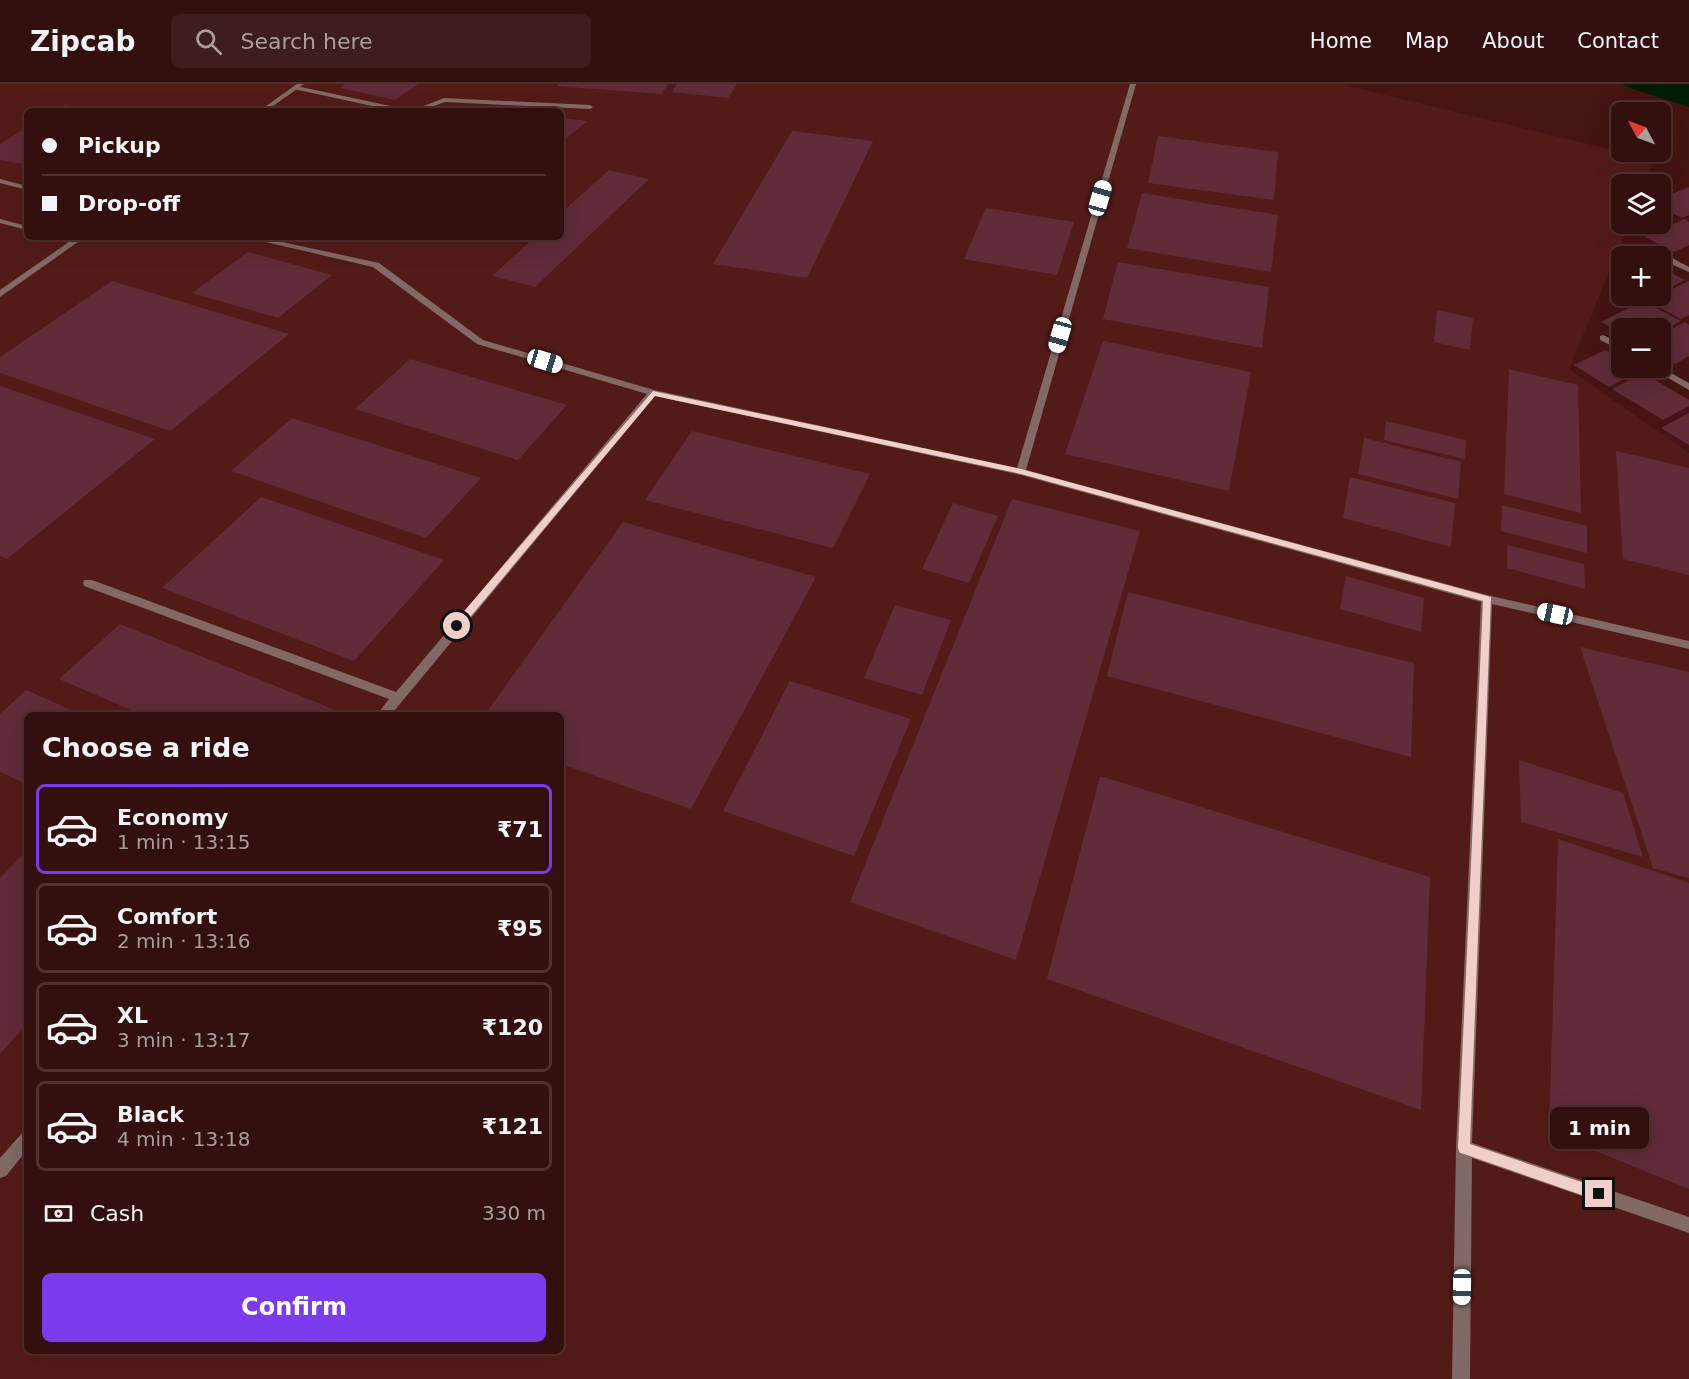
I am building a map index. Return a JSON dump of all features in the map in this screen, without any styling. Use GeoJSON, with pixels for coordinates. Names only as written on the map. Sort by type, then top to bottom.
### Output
{"type":"FeatureCollection","features":[{"type":"Feature","properties":{"kind":"street"},"geometry":{"type":"LineString","coordinates":[[1021,472],[1133,84]]}},
{"type":"Feature","properties":{"kind":"street"},"geometry":{"type":"LineString","coordinates":[[266,108],[299,86],[392,108]]}},
{"type":"Feature","properties":{"kind":"street"},"geometry":{"type":"LineString","coordinates":[[422,108],[444,100],[590,106]]}},
{"type":"Feature","properties":{"kind":"street"},"geometry":{"type":"LineString","coordinates":[[0,181],[24,187]]}},
{"type":"Feature","properties":{"kind":"street"},"geometry":{"type":"LineString","coordinates":[[0,221],[24,227]]}},
{"type":"Feature","properties":{"kind":"street"},"geometry":{"type":"LineString","coordinates":[[0,294],[76,240]]}},
{"type":"Feature","properties":{"kind":"street"},"geometry":{"type":"LineString","coordinates":[[262,240],[376,265],[480,342],[653,393],[1021,472],[1487,599],[1689,645]]}},
{"type":"Feature","properties":{"kind":"street"},"geometry":{"type":"LineString","coordinates":[[1671,261],[1689,270]]}},
{"type":"Feature","properties":{"kind":"street"},"geometry":{"type":"LineString","coordinates":[[1604,338],[1611,342]]}},
{"type":"Feature","properties":{"kind":"street"},"geometry":{"type":"LineString","coordinates":[[1671,377],[1689,387]]}},
{"type":"Feature","properties":{"kind":"street"},"geometry":{"type":"LineString","coordinates":[[385,712],[653,393]]}},
{"type":"Feature","properties":{"kind":"street"},"geometry":{"type":"LineString","coordinates":[[88,583],[397,698]]}},
{"type":"Feature","properties":{"kind":"street"},"geometry":{"type":"LineString","coordinates":[[1461,1379],[1464,1148],[1487,599]]}},
{"type":"Feature","properties":{"kind":"street"},"geometry":{"type":"LineString","coordinates":[[0,1170],[24,1142]]}},
{"type":"Feature","properties":{"kind":"street"},"geometry":{"type":"LineString","coordinates":[[1464,1148],[1689,1225]]}},
{"type":"Feature","properties":{"kind":"shaded area"},"geometry":{"type":"Polygon","coordinates":[[[0,84],[1340,84],[1611,150],[1611,162],[1653,162],[1648,174],[1611,174],[1611,234],[1625,234],[1620,246],[1611,246],[1611,268],[1569,369],[1689,453],[1689,1379],[0,1379],[0,84]]]}},
{"type":"Feature","properties":{"kind":"shaded area"},"geometry":{"type":"Polygon","coordinates":[[[1622,84],[1689,84],[1689,107],[1630,88],[1622,84]]]}},
{"type":"Feature","properties":{"kind":"building"},"geometry":{"type":"Polygon","coordinates":[[[345,84],[418,84],[395,100],[340,88],[345,84]]]}},
{"type":"Feature","properties":{"kind":"building"},"geometry":{"type":"Polygon","coordinates":[[[559,84],[668,84],[662,94],[557,86],[559,84]]]}},
{"type":"Feature","properties":{"kind":"building"},"geometry":{"type":"Polygon","coordinates":[[[677,84],[737,84],[728,98],[672,92],[677,84]]]}},
{"type":"Feature","properties":{"kind":"building"},"geometry":{"type":"Polygon","coordinates":[[[64,105],[81,108],[59,108],[64,105]]]}},
{"type":"Feature","properties":{"kind":"building"},"geometry":{"type":"Polygon","coordinates":[[[564,118],[588,121],[564,140],[564,118]]]}},
{"type":"Feature","properties":{"kind":"building"},"geometry":{"type":"Polygon","coordinates":[[[24,129],[24,164],[0,160],[0,144],[24,129]]]}},
{"type":"Feature","properties":{"kind":"building"},"geometry":{"type":"Polygon","coordinates":[[[792,131],[873,141],[807,278],[713,264],[792,131]]]}},
{"type":"Feature","properties":{"kind":"building"},"geometry":{"type":"Polygon","coordinates":[[[1158,136],[1278,152],[1274,200],[1148,183],[1158,136]]]}},
{"type":"Feature","properties":{"kind":"building"},"geometry":{"type":"Polygon","coordinates":[[[609,170],[649,179],[535,287],[492,276],[532,240],[564,240],[564,210],[609,170]]]}},
{"type":"Feature","properties":{"kind":"building"},"geometry":{"type":"Polygon","coordinates":[[[1689,187],[1689,215],[1682,218],[1671,212],[1671,194],[1689,187]]]}},
{"type":"Feature","properties":{"kind":"building"},"geometry":{"type":"Polygon","coordinates":[[[1142,193],[1278,215],[1271,272],[1127,248],[1142,193]]]}},
{"type":"Feature","properties":{"kind":"building"},"geometry":{"type":"Polygon","coordinates":[[[986,208],[1074,222],[1057,275],[964,259],[986,208]]]}},
{"type":"Feature","properties":{"kind":"building"},"geometry":{"type":"Polygon","coordinates":[[[1684,219],[1689,222],[1689,245],[1674,252],[1671,250],[1671,246],[1662,246],[1645,237],[1652,234],[1671,234],[1671,225],[1684,219]]]}},
{"type":"Feature","properties":{"kind":"building"},"geometry":{"type":"Polygon","coordinates":[[[248,252],[332,275],[278,318],[192,293],[248,252]]]}},
{"type":"Feature","properties":{"kind":"building"},"geometry":{"type":"Polygon","coordinates":[[[1118,262],[1269,287],[1262,348],[1103,319],[1118,262]]]}},
{"type":"Feature","properties":{"kind":"building"},"geometry":{"type":"Polygon","coordinates":[[[1671,273],[1685,280],[1671,287],[1671,273]]]}},
{"type":"Feature","properties":{"kind":"building"},"geometry":{"type":"Polygon","coordinates":[[[112,281],[289,334],[170,431],[0,373],[0,357],[112,281]]]}},
{"type":"Feature","properties":{"kind":"building"},"geometry":{"type":"Polygon","coordinates":[[[1689,281],[1689,315],[1681,319],[1657,306],[1671,306],[1671,290],[1689,281]]]}},
{"type":"Feature","properties":{"kind":"building"},"geometry":{"type":"Polygon","coordinates":[[[1633,306],[1652,306],[1681,321],[1671,326],[1671,318],[1611,318],[1611,328],[1601,322],[1633,306]]]}},
{"type":"Feature","properties":{"kind":"building"},"geometry":{"type":"Polygon","coordinates":[[[1437,310],[1473,318],[1470,350],[1434,342],[1437,310]]]}},
{"type":"Feature","properties":{"kind":"building"},"geometry":{"type":"Polygon","coordinates":[[[1685,322],[1689,325],[1689,356],[1675,364],[1671,362],[1671,329],[1685,322]]]}},
{"type":"Feature","properties":{"kind":"building"},"geometry":{"type":"Polygon","coordinates":[[[1103,341],[1251,372],[1229,491],[1065,454],[1103,341]]]}},
{"type":"Feature","properties":{"kind":"building"},"geometry":{"type":"Polygon","coordinates":[[[1605,350],[1611,354],[1611,378],[1625,378],[1609,387],[1574,365],[1605,350]]]}},
{"type":"Feature","properties":{"kind":"building"},"geometry":{"type":"Polygon","coordinates":[[[410,359],[567,405],[518,460],[355,409],[410,359]]]}},
{"type":"Feature","properties":{"kind":"building"},"geometry":{"type":"Polygon","coordinates":[[[1509,369],[1578,385],[1581,513],[1504,494],[1509,369]]]}},
{"type":"Feature","properties":{"kind":"building"},"geometry":{"type":"Polygon","coordinates":[[[1633,378],[1652,378],[1689,400],[1689,406],[1663,420],[1612,389],[1633,378]]]}},
{"type":"Feature","properties":{"kind":"building"},"geometry":{"type":"Polygon","coordinates":[[[0,386],[155,439],[7,559],[0,556],[0,386]]]}},
{"type":"Feature","properties":{"kind":"building"},"geometry":{"type":"Polygon","coordinates":[[[1689,413],[1689,445],[1661,428],[1689,413]]]}},
{"type":"Feature","properties":{"kind":"building"},"geometry":{"type":"Polygon","coordinates":[[[292,418],[481,478],[426,538],[231,471],[292,418]]]}},
{"type":"Feature","properties":{"kind":"building"},"geometry":{"type":"Polygon","coordinates":[[[1386,421],[1466,440],[1465,459],[1384,440],[1386,421]]]}},
{"type":"Feature","properties":{"kind":"building"},"geometry":{"type":"Polygon","coordinates":[[[692,431],[870,474],[833,548],[645,500],[692,431]]]}},
{"type":"Feature","properties":{"kind":"building"},"geometry":{"type":"Polygon","coordinates":[[[1364,438],[1461,462],[1458,499],[1358,474],[1364,438]]]}},
{"type":"Feature","properties":{"kind":"building"},"geometry":{"type":"Polygon","coordinates":[[[1616,451],[1689,468],[1689,575],[1623,559],[1616,451]]]}},
{"type":"Feature","properties":{"kind":"building"},"geometry":{"type":"Polygon","coordinates":[[[1350,477],[1455,503],[1451,547],[1343,518],[1350,477]]]}},
{"type":"Feature","properties":{"kind":"building"},"geometry":{"type":"Polygon","coordinates":[[[261,497],[444,560],[354,661],[162,588],[261,497]]]}},
{"type":"Feature","properties":{"kind":"building"},"geometry":{"type":"Polygon","coordinates":[[[1012,499],[1140,531],[1016,960],[850,902],[1012,499]]]}},
{"type":"Feature","properties":{"kind":"building"},"geometry":{"type":"Polygon","coordinates":[[[953,503],[998,516],[969,583],[922,569],[953,503]]]}},
{"type":"Feature","properties":{"kind":"building"},"geometry":{"type":"Polygon","coordinates":[[[1502,505],[1587,526],[1587,553],[1501,531],[1502,505]]]}},
{"type":"Feature","properties":{"kind":"building"},"geometry":{"type":"Polygon","coordinates":[[[623,522],[816,577],[691,809],[564,765],[564,712],[487,712],[623,522]]]}},
{"type":"Feature","properties":{"kind":"building"},"geometry":{"type":"Polygon","coordinates":[[[1507,545],[1584,564],[1585,589],[1507,568],[1507,545]]]}},
{"type":"Feature","properties":{"kind":"building"},"geometry":{"type":"Polygon","coordinates":[[[1346,576],[1424,598],[1421,632],[1340,609],[1346,576]]]}},
{"type":"Feature","properties":{"kind":"building"},"geometry":{"type":"Polygon","coordinates":[[[1128,592],[1414,663],[1411,757],[1107,676],[1128,592]]]}},
{"type":"Feature","properties":{"kind":"building"},"geometry":{"type":"Polygon","coordinates":[[[895,605],[951,620],[922,695],[864,678],[895,605]]]}},
{"type":"Feature","properties":{"kind":"building"},"geometry":{"type":"Polygon","coordinates":[[[120,624],[333,709],[330,712],[136,712],[59,679],[120,624]]]}},
{"type":"Feature","properties":{"kind":"building"},"geometry":{"type":"Polygon","coordinates":[[[1580,647],[1689,672],[1689,878],[1653,868],[1580,647]]]}},
{"type":"Feature","properties":{"kind":"building"},"geometry":{"type":"Polygon","coordinates":[[[790,681],[911,719],[854,856],[723,811],[790,681]]]}},
{"type":"Feature","properties":{"kind":"building"},"geometry":{"type":"Polygon","coordinates":[[[26,690],[76,712],[24,712],[24,783],[0,772],[0,714],[26,690]]]}},
{"type":"Feature","properties":{"kind":"building"},"geometry":{"type":"Polygon","coordinates":[[[1519,760],[1623,793],[1643,857],[1521,822],[1519,760]]]}},
{"type":"Feature","properties":{"kind":"building"},"geometry":{"type":"Polygon","coordinates":[[[1100,776],[1430,877],[1421,1110],[1047,979],[1100,776]]]}},
{"type":"Feature","properties":{"kind":"building"},"geometry":{"type":"Polygon","coordinates":[[[1558,839],[1689,883],[1689,1189],[1549,1132],[1558,839]]]}},
{"type":"Feature","properties":{"kind":"building"},"geometry":{"type":"Polygon","coordinates":[[[24,853],[24,1027],[0,1054],[0,878],[24,853]]]}},
{"type":"Feature","properties":{"kind":"route"},"geometry":{"type":"LineString","coordinates":[[457,626],[653,393],[1021,472],[1487,599],[1464,1148],[1599,1194]]}}]}
